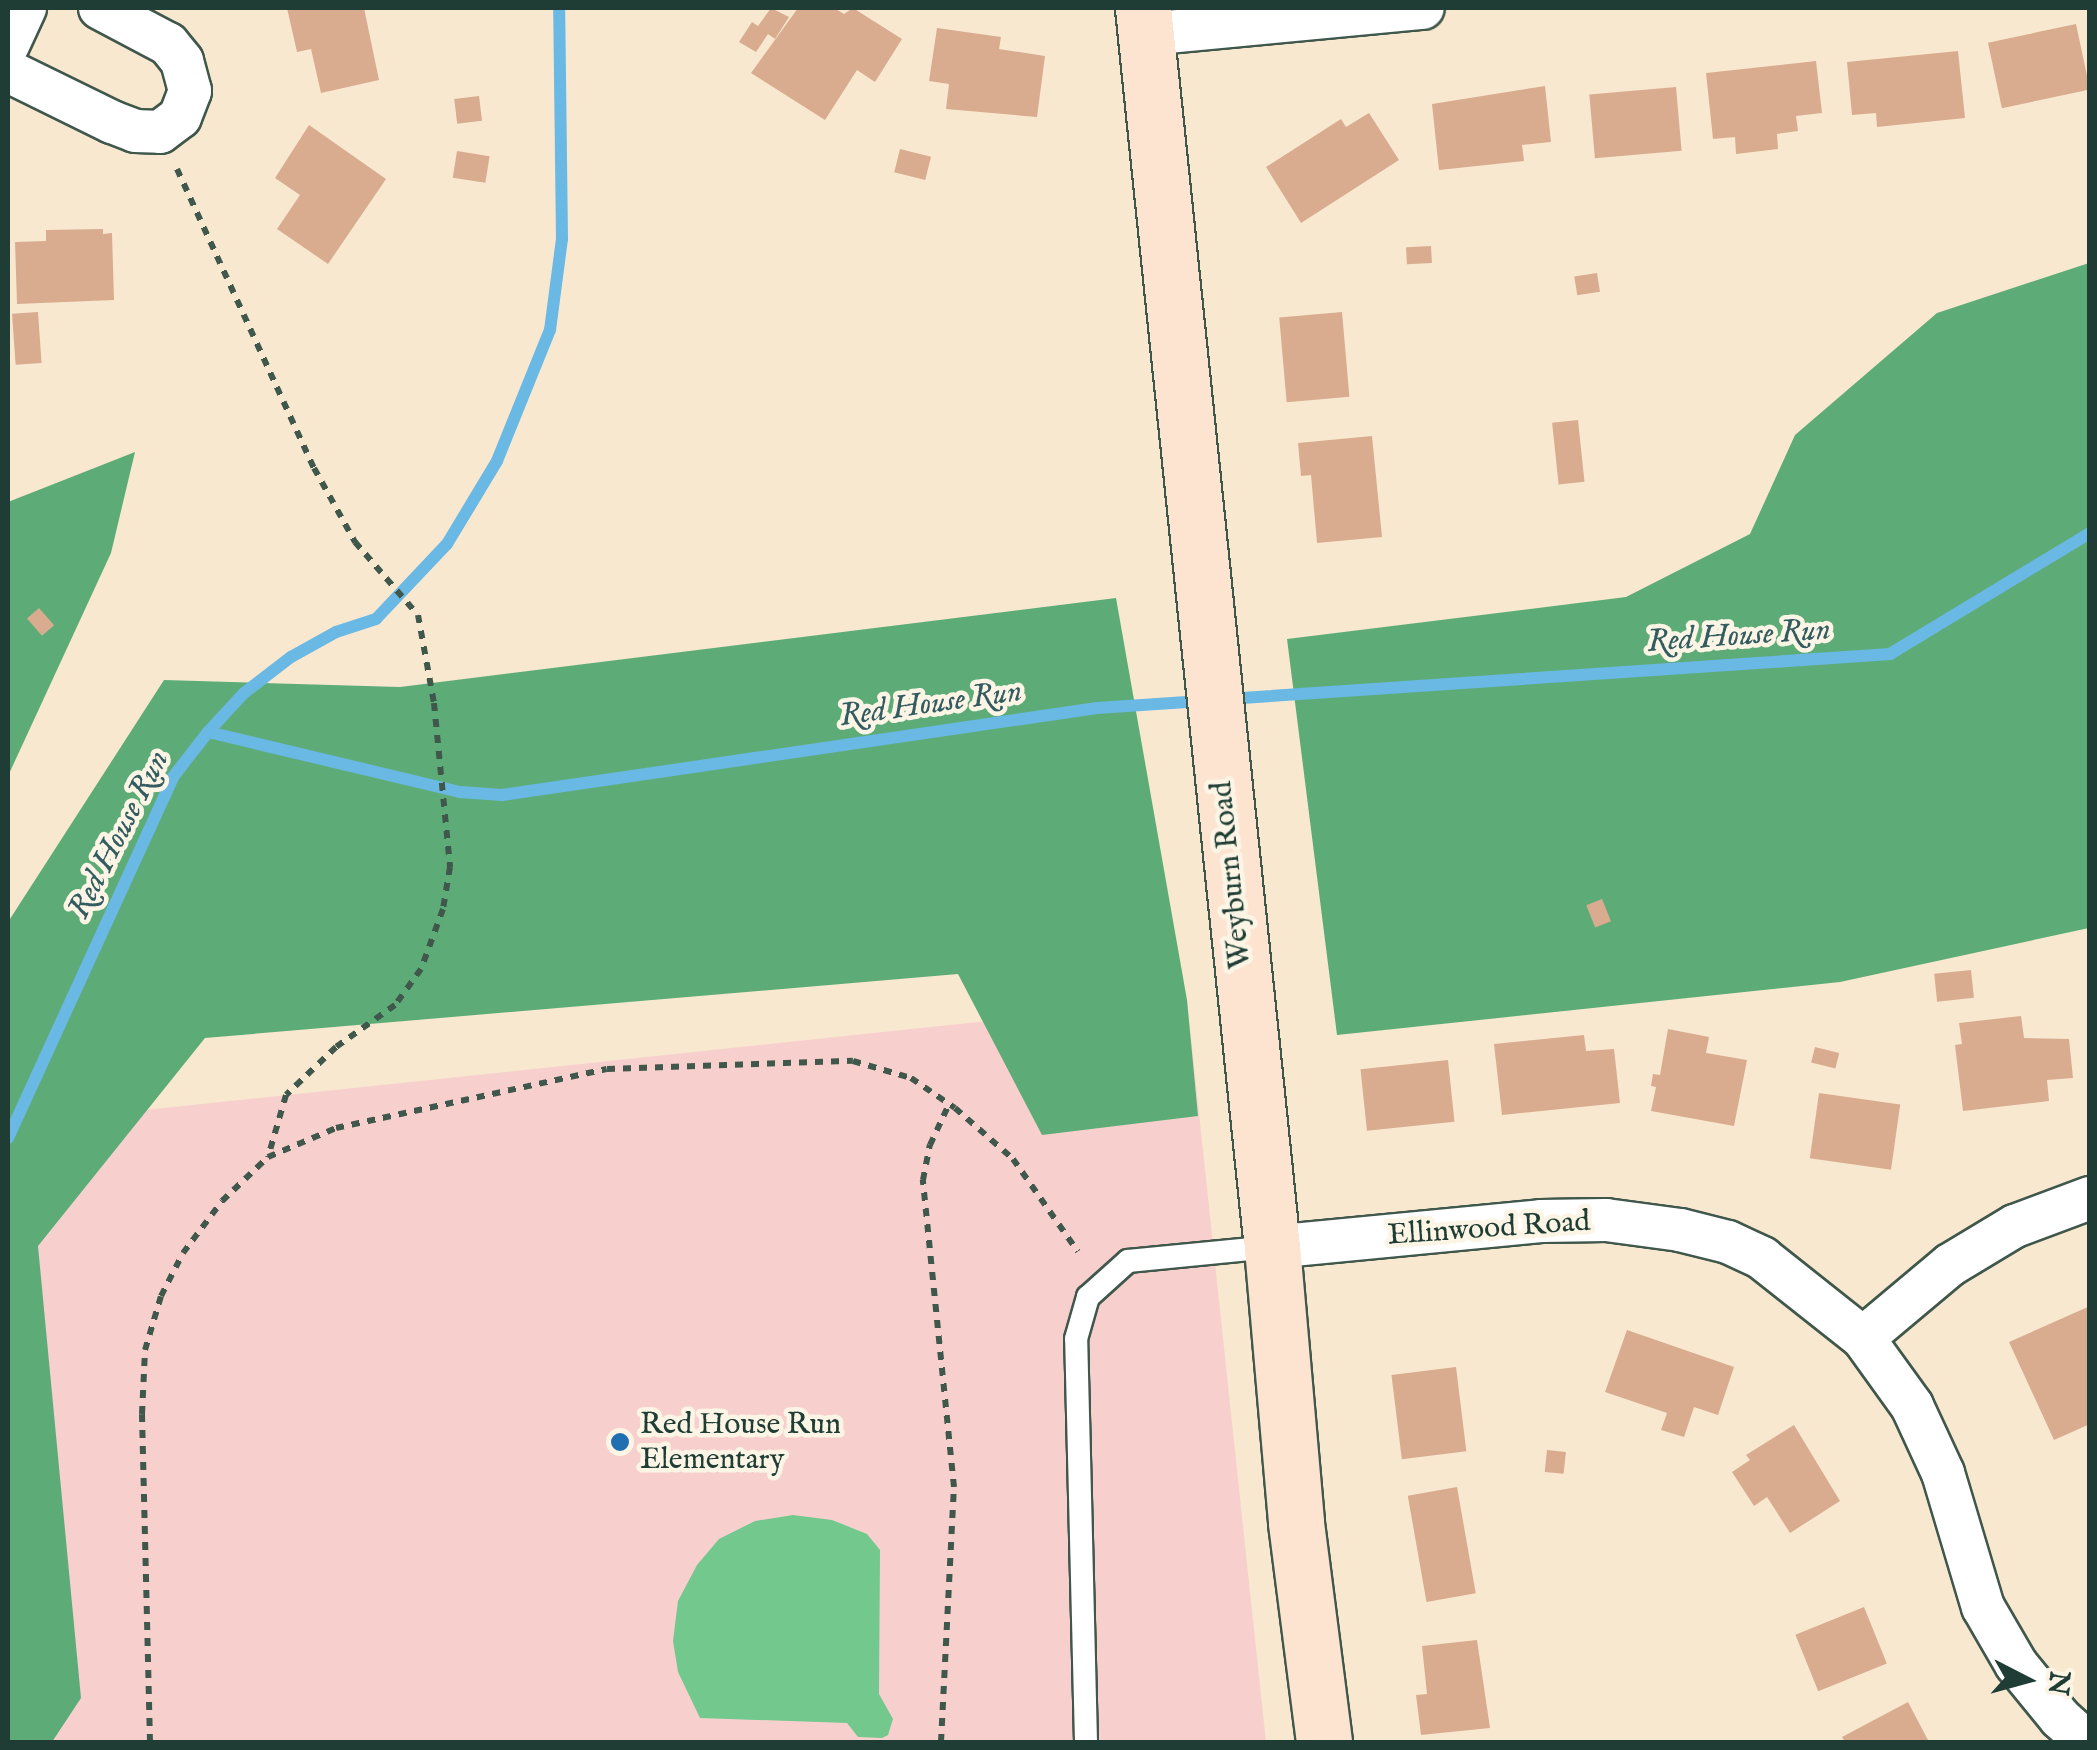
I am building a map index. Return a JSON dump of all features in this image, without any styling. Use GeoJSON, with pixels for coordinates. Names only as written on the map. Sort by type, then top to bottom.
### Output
{"type":"FeatureCollection","features":[{"type":"Feature","properties":{"kind":"street"},"geometry":{"type":"LineString","coordinates":[[8,45],[25,8]]}},
{"type":"Feature","properties":{"kind":"street"},"geometry":{"type":"LineString","coordinates":[[8,71],[112,122],[136,131],[160,132],[180,117],[190,91],[182,61],[168,44],[100,8]]}},
{"type":"Feature","properties":{"kind":"street"},"geometry":{"type":"LineString","coordinates":[[1144,21],[1424,8]]}},
{"type":"Feature","properties":{"kind":"street","name":"Weyburn Road"},"geometry":{"type":"LineString","coordinates":[[1144,21],[1272,1247],[1296,1523],[1324,1742]]}},
{"type":"Feature","properties":{"kind":"street"},"geometry":{"type":"LineString","coordinates":[[1863,1338],[1950,1265],[2015,1226],[2090,1198]]}},
{"type":"Feature","properties":{"kind":"street","name":"Ellinwood Road"},"geometry":{"type":"LineString","coordinates":[[1272,1247],[1541,1222],[1606,1220],[1728,1242],[1762,1258],[1863,1338],[1912,1406],[1943,1472],[1984,1607],[2016,1664],[2060,1718],[2087,1742]]}},
{"type":"Feature","properties":{"kind":"lane"},"geometry":{"type":"LineString","coordinates":[[1086,1742],[1076,1339],[1088,1297],[1128,1262],[1272,1247]]}},
{"type":"Feature","properties":{"kind":"path"},"geometry":{"type":"LineString","coordinates":[[160,132],[314,468],[356,542],[418,615],[434,702],[450,866],[444,908],[421,968],[394,1005],[336,1047],[286,1095],[268,1158]]}},
{"type":"Feature","properties":{"kind":"path"},"geometry":{"type":"LineString","coordinates":[[150,1742],[142,1434],[145,1350],[162,1296],[184,1253],[222,1202],[268,1158],[336,1128],[607,1069],[762,1060],[853,1060],[911,1078],[949,1104],[1013,1159],[1078,1252]]}},
{"type":"Feature","properties":{"kind":"path"},"geometry":{"type":"LineString","coordinates":[[941,1742],[954,1487],[923,1180],[930,1145],[949,1104]]}},
{"type":"Feature","properties":{"kind":"shaded area","name":"Red House Run Elementary"},"geometry":{"type":"Polygon","coordinates":[[[1187,1000],[1266,1742],[8,1742],[8,1142],[21,1123],[1187,1000]]]}},
{"type":"Feature","properties":{"kind":"green space"},"geometry":{"type":"Polygon","coordinates":[[[2089,263],[2089,928],[1840,982],[1337,1035],[1287,639],[1626,597],[1750,534],[1795,435],[1937,313],[2089,263]]]}},
{"type":"Feature","properties":{"kind":"green space"},"geometry":{"type":"Polygon","coordinates":[[[135,452],[111,553],[8,776],[8,502],[135,452]]]}},
{"type":"Feature","properties":{"kind":"green space"},"geometry":{"type":"Polygon","coordinates":[[[1116,598],[1187,1000],[1198,1116],[1042,1135],[958,974],[205,1038],[38,1246],[81,1698],[52,1742],[8,1742],[8,922],[164,680],[400,687],[1116,598]]]}},
{"type":"Feature","properties":{"kind":"green space"},"geometry":{"type":"Polygon","coordinates":[[[793,1515],[832,1520],[867,1534],[880,1550],[879,1694],[893,1719],[888,1735],[882,1738],[858,1737],[847,1723],[700,1718],[678,1672],[673,1641],[678,1601],[697,1565],[719,1539],[755,1521],[793,1515]]]}},
{"type":"Feature","properties":{"kind":"building"},"geometry":{"type":"Polygon","coordinates":[[[287,8],[364,8],[379,80],[321,93],[311,49],[297,52],[287,8]]]}},
{"type":"Feature","properties":{"kind":"building"},"geometry":{"type":"Polygon","coordinates":[[[771,8],[789,17],[775,39],[768,34],[756,52],[739,42],[752,22],[758,26],[771,8]]]}},
{"type":"Feature","properties":{"kind":"building"},"geometry":{"type":"Polygon","coordinates":[[[798,8],[834,8],[844,14],[853,8],[902,39],[875,82],[857,70],[825,120],[751,73],[798,8]]]}},
{"type":"Feature","properties":{"kind":"building"},"geometry":{"type":"Polygon","coordinates":[[[2076,24],[2090,90],[2002,108],[1988,43],[2076,24]]]}},
{"type":"Feature","properties":{"kind":"building"},"geometry":{"type":"Polygon","coordinates":[[[937,28],[1001,37],[999,49],[1045,56],[1037,117],[946,109],[949,84],[929,81],[937,28]]]}},
{"type":"Feature","properties":{"kind":"building"},"geometry":{"type":"Polygon","coordinates":[[[1958,51],[1965,118],[1877,127],[1876,113],[1852,115],[1847,62],[1958,51]]]}},
{"type":"Feature","properties":{"kind":"building"},"geometry":{"type":"Polygon","coordinates":[[[1816,61],[1822,113],[1796,116],[1798,131],[1777,134],[1778,149],[1736,154],[1735,137],[1713,139],[1706,73],[1816,61]]]}},
{"type":"Feature","properties":{"kind":"building"},"geometry":{"type":"Polygon","coordinates":[[[1545,86],[1551,142],[1522,145],[1524,161],[1439,170],[1432,104],[1545,86]]]}},
{"type":"Feature","properties":{"kind":"building"},"geometry":{"type":"Polygon","coordinates":[[[1676,87],[1682,151],[1595,158],[1589,95],[1676,87]]]}},
{"type":"Feature","properties":{"kind":"building"},"geometry":{"type":"Polygon","coordinates":[[[479,96],[482,121],[457,124],[454,99],[479,96]]]}},
{"type":"Feature","properties":{"kind":"building"},"geometry":{"type":"Polygon","coordinates":[[[1369,113],[1399,160],[1301,223],[1266,167],[1341,119],[1346,127],[1369,113]]]}},
{"type":"Feature","properties":{"kind":"building"},"geometry":{"type":"Polygon","coordinates":[[[309,125],[386,179],[328,264],[277,229],[300,195],[275,178],[309,125]]]}},
{"type":"Feature","properties":{"kind":"building"},"geometry":{"type":"Polygon","coordinates":[[[900,149],[931,157],[925,180],[894,172],[900,149]]]}},
{"type":"Feature","properties":{"kind":"building"},"geometry":{"type":"Polygon","coordinates":[[[457,151],[490,156],[485,183],[453,178],[457,151]]]}},
{"type":"Feature","properties":{"kind":"building"},"geometry":{"type":"Polygon","coordinates":[[[103,229],[103,234],[112,233],[114,300],[17,304],[15,242],[46,241],[46,230],[103,229]]]}},
{"type":"Feature","properties":{"kind":"building"},"geometry":{"type":"Polygon","coordinates":[[[1431,246],[1432,263],[1407,264],[1406,247],[1431,246]]]}},
{"type":"Feature","properties":{"kind":"building"},"geometry":{"type":"Polygon","coordinates":[[[1597,273],[1600,292],[1577,295],[1574,277],[1597,273]]]}},
{"type":"Feature","properties":{"kind":"building"},"geometry":{"type":"Polygon","coordinates":[[[38,312],[42,363],[16,365],[12,314],[38,312]]]}},
{"type":"Feature","properties":{"kind":"building"},"geometry":{"type":"Polygon","coordinates":[[[1342,312],[1349,397],[1287,402],[1279,317],[1342,312]]]}},
{"type":"Feature","properties":{"kind":"building"},"geometry":{"type":"Polygon","coordinates":[[[1578,420],[1584,482],[1559,484],[1552,423],[1578,420]]]}},
{"type":"Feature","properties":{"kind":"building"},"geometry":{"type":"Polygon","coordinates":[[[1372,436],[1382,537],[1317,543],[1311,475],[1301,476],[1298,443],[1372,436]]]}},
{"type":"Feature","properties":{"kind":"building"},"geometry":{"type":"Polygon","coordinates":[[[39,608],[54,625],[42,636],[27,618],[39,608]]]}},
{"type":"Feature","properties":{"kind":"building"},"geometry":{"type":"Polygon","coordinates":[[[1602,899],[1611,921],[1595,928],[1586,905],[1602,899]]]}},
{"type":"Feature","properties":{"kind":"building"},"geometry":{"type":"Polygon","coordinates":[[[1971,970],[1974,998],[1937,1002],[1934,974],[1971,970]]]}},
{"type":"Feature","properties":{"kind":"building"},"geometry":{"type":"Polygon","coordinates":[[[2021,1016],[2024,1038],[2069,1039],[2073,1078],[2047,1080],[2049,1101],[1963,1111],[1955,1045],[1962,1044],[1959,1023],[2021,1016]]]}},
{"type":"Feature","properties":{"kind":"building"},"geometry":{"type":"Polygon","coordinates":[[[1668,1029],[1709,1037],[1706,1053],[1747,1060],[1734,1126],[1651,1111],[1656,1087],[1651,1086],[1653,1074],[1660,1075],[1668,1029]]]}},
{"type":"Feature","properties":{"kind":"building"},"geometry":{"type":"Polygon","coordinates":[[[1584,1035],[1586,1051],[1614,1049],[1620,1103],[1502,1115],[1494,1044],[1584,1035]]]}},
{"type":"Feature","properties":{"kind":"building"},"geometry":{"type":"Polygon","coordinates":[[[1815,1047],[1839,1053],[1835,1069],[1811,1063],[1815,1047]]]}},
{"type":"Feature","properties":{"kind":"building"},"geometry":{"type":"Polygon","coordinates":[[[1448,1060],[1454,1122],[1367,1131],[1360,1069],[1448,1060]]]}},
{"type":"Feature","properties":{"kind":"building"},"geometry":{"type":"Polygon","coordinates":[[[1819,1093],[1900,1104],[1891,1170],[1810,1158],[1819,1093]]]}},
{"type":"Feature","properties":{"kind":"building"},"geometry":{"type":"Polygon","coordinates":[[[2090,1306],[2090,1424],[2054,1440],[2009,1342],[2090,1306]]]}},
{"type":"Feature","properties":{"kind":"building"},"geometry":{"type":"Polygon","coordinates":[[[1627,1330],[1734,1367],[1718,1415],[1694,1407],[1684,1437],[1661,1430],[1667,1413],[1605,1392],[1627,1330]]]}},
{"type":"Feature","properties":{"kind":"building"},"geometry":{"type":"Polygon","coordinates":[[[1456,1367],[1466,1451],[1402,1459],[1391,1375],[1456,1367]]]}},
{"type":"Feature","properties":{"kind":"building"},"geometry":{"type":"Polygon","coordinates":[[[1794,1425],[1840,1501],[1790,1533],[1767,1497],[1754,1506],[1732,1472],[1750,1460],[1746,1455],[1794,1425]]]}},
{"type":"Feature","properties":{"kind":"building"},"geometry":{"type":"Polygon","coordinates":[[[1547,1450],[1566,1452],[1564,1474],[1545,1472],[1547,1450]]]}},
{"type":"Feature","properties":{"kind":"building"},"geometry":{"type":"Polygon","coordinates":[[[1457,1487],[1476,1593],[1427,1602],[1408,1496],[1457,1487]]]}},
{"type":"Feature","properties":{"kind":"building"},"geometry":{"type":"Polygon","coordinates":[[[1864,1607],[1887,1664],[1818,1691],[1795,1635],[1864,1607]]]}},
{"type":"Feature","properties":{"kind":"building"},"geometry":{"type":"Polygon","coordinates":[[[1477,1640],[1490,1728],[1421,1735],[1416,1695],[1427,1694],[1422,1646],[1477,1640]]]}},
{"type":"Feature","properties":{"kind":"building"},"geometry":{"type":"Polygon","coordinates":[[[1908,1702],[1929,1742],[1845,1742],[1842,1737],[1908,1702]]]}},
{"type":"Feature","properties":{"kind":"waterway"},"geometry":{"type":"LineString","coordinates":[[208,732],[244,693],[291,657],[336,632],[376,619],[447,544],[497,461],[550,330],[562,239],[559,8]]}},
{"type":"Feature","properties":{"kind":"waterway","name":"Red House Run"},"geometry":{"type":"LineString","coordinates":[[1227,699],[1890,654],[2090,533]]}},
{"type":"Feature","properties":{"kind":"waterway","name":"Red House Run"},"geometry":{"type":"LineString","coordinates":[[8,1138],[173,777],[208,732],[460,792],[502,795],[1097,708],[1202,701]]}},
{"type":"Feature","properties":{"kind":"place","name":"Red House Run Elementary"},"geometry":{"type":"Point","coordinates":[620,1442]}}]}
